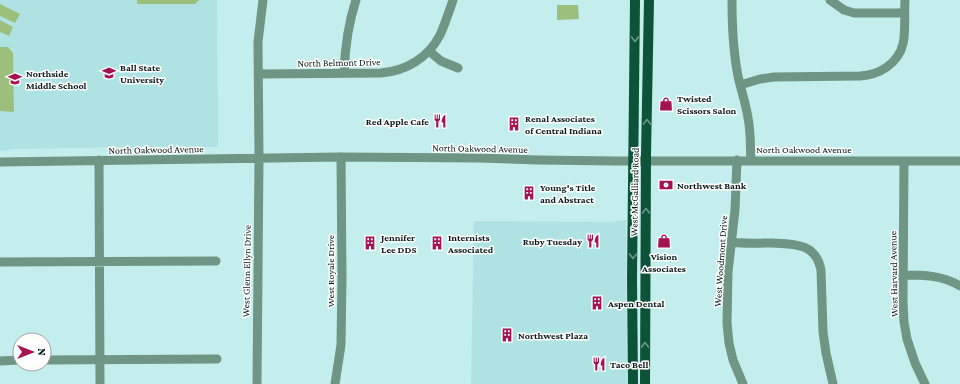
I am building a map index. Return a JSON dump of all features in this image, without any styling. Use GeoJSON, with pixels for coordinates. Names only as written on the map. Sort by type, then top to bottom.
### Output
{"type":"FeatureCollection","features":[{"type":"Feature","properties":{"kind":"main road","name":"West McGalliard Road"},"geometry":{"type":"LineString","coordinates":[[633,384],[632,270],[636,0]]}},
{"type":"Feature","properties":{"kind":"main road","name":"West McGalliard Road"},"geometry":{"type":"LineString","coordinates":[[645,384],[646,161],[649,0]]}},
{"type":"Feature","properties":{"kind":"street","name":"West Glenn Ellyn Drive"},"geometry":{"type":"LineString","coordinates":[[257,384],[258,42],[263,0]]}},
{"type":"Feature","properties":{"kind":"street"},"geometry":{"type":"LineString","coordinates":[[344,73],[345,47],[348,28],[356,0]]}},
{"type":"Feature","properties":{"kind":"street","name":"North Belmont Drive"},"geometry":{"type":"LineString","coordinates":[[258,74],[381,73],[395,71],[415,62],[429,51],[440,35],[453,0]]}},
{"type":"Feature","properties":{"kind":"street"},"geometry":{"type":"LineString","coordinates":[[732,0],[734,50],[738,77],[748,118],[751,160]]}},
{"type":"Feature","properties":{"kind":"street"},"geometry":{"type":"LineString","coordinates":[[830,0],[844,10],[854,13],[904,13]]}},
{"type":"Feature","properties":{"kind":"street"},"geometry":{"type":"LineString","coordinates":[[740,85],[774,77],[860,76],[872,75],[879,72],[891,64],[903,45],[904,0]]}},
{"type":"Feature","properties":{"kind":"street"},"geometry":{"type":"LineString","coordinates":[[429,51],[442,61],[458,68]]}},
{"type":"Feature","properties":{"kind":"street","name":"North Oakwood Avenue"},"geometry":{"type":"LineString","coordinates":[[0,162],[341,157],[634,161],[960,161]]}},
{"type":"Feature","properties":{"kind":"street","name":"West Royale Drive"},"geometry":{"type":"LineString","coordinates":[[335,384],[341,345],[341,157]]}},
{"type":"Feature","properties":{"kind":"street"},"geometry":{"type":"LineString","coordinates":[[99,160],[100,384]]}},
{"type":"Feature","properties":{"kind":"street","name":"West Woodmont Drive"},"geometry":{"type":"LineString","coordinates":[[738,160],[735,210],[728,272],[727,334],[733,360],[744,384]]}},
{"type":"Feature","properties":{"kind":"street","name":"West Harvard Avenue"},"geometry":{"type":"LineString","coordinates":[[904,160],[902,275],[904,322],[907,339],[915,363],[925,384]]}},
{"type":"Feature","properties":{"kind":"street"},"geometry":{"type":"LineString","coordinates":[[731,242],[795,244],[806,248],[816,257],[821,270],[823,332],[833,384]]}},
{"type":"Feature","properties":{"kind":"street"},"geometry":{"type":"LineString","coordinates":[[0,262],[216,261]]}},
{"type":"Feature","properties":{"kind":"street"},"geometry":{"type":"LineString","coordinates":[[902,275],[935,276],[960,286]]}},
{"type":"Feature","properties":{"kind":"street"},"geometry":{"type":"LineString","coordinates":[[52,360],[217,359]]}},
{"type":"Feature","properties":{"kind":"street"},"geometry":{"type":"LineString","coordinates":[[0,361],[12,360]]}},
{"type":"Feature","properties":{"kind":"shaded area","name":"Ball State University"},"geometry":{"type":"Polygon","coordinates":[[[0,0],[217,0],[218,147],[17,149],[0,151],[0,0]]]}},
{"type":"Feature","properties":{"kind":"shaded area"},"geometry":{"type":"Polygon","coordinates":[[[626,220],[627,384],[471,384],[474,221],[609,222],[626,220]]]}},
{"type":"Feature","properties":{"kind":"green space"},"geometry":{"type":"Polygon","coordinates":[[[137,0],[199,0],[195,4],[137,4],[137,0]]]}},
{"type":"Feature","properties":{"kind":"green space"},"geometry":{"type":"Polygon","coordinates":[[[0,4],[20,14],[15,23],[0,16],[0,4]]]}},
{"type":"Feature","properties":{"kind":"green space"},"geometry":{"type":"Polygon","coordinates":[[[557,5],[578,5],[579,19],[557,20],[557,5]]]}},
{"type":"Feature","properties":{"kind":"green space"},"geometry":{"type":"Polygon","coordinates":[[[0,20],[13,27],[9,36],[0,32],[0,20]]]}},
{"type":"Feature","properties":{"kind":"green space"},"geometry":{"type":"Polygon","coordinates":[[[0,47],[8,47],[13,53],[14,112],[0,111],[0,47]]]}},
{"type":"Feature","properties":{"kind":"place","name":"Ball State University"},"geometry":{"type":"Point","coordinates":[109,73]}},
{"type":"Feature","properties":{"kind":"place","name":"Northside Middle School"},"geometry":{"type":"Point","coordinates":[15,79]}},
{"type":"Feature","properties":{"kind":"place","name":"Twisted Scissors Salon"},"geometry":{"type":"Point","coordinates":[666,104]}},
{"type":"Feature","properties":{"kind":"place","name":"Red Apple Cafe"},"geometry":{"type":"Point","coordinates":[440,121]}},
{"type":"Feature","properties":{"kind":"place","name":"Renal Associates of Central Indiana"},"geometry":{"type":"Point","coordinates":[514,124]}},
{"type":"Feature","properties":{"kind":"place","name":"Northwest Bank"},"geometry":{"type":"Point","coordinates":[666,185]}},
{"type":"Feature","properties":{"kind":"place","name":"Young's Title and Abstract"},"geometry":{"type":"Point","coordinates":[529,193]}},
{"type":"Feature","properties":{"kind":"place","name":"Ruby Tuesday"},"geometry":{"type":"Point","coordinates":[593,241]}},
{"type":"Feature","properties":{"kind":"place","name":"Vision Associates"},"geometry":{"type":"Point","coordinates":[664,241]}},
{"type":"Feature","properties":{"kind":"place","name":"Jennifer Lee DDS"},"geometry":{"type":"Point","coordinates":[370,243]}},
{"type":"Feature","properties":{"kind":"place","name":"Internists Associated"},"geometry":{"type":"Point","coordinates":[437,243]}},
{"type":"Feature","properties":{"kind":"place","name":"Aspen Dental"},"geometry":{"type":"Point","coordinates":[597,303]}},
{"type":"Feature","properties":{"kind":"place","name":"Northwest Plaza"},"geometry":{"type":"Point","coordinates":[507,335]}},
{"type":"Feature","properties":{"kind":"place","name":"Taco Bell"},"geometry":{"type":"Point","coordinates":[599,364]}}]}
